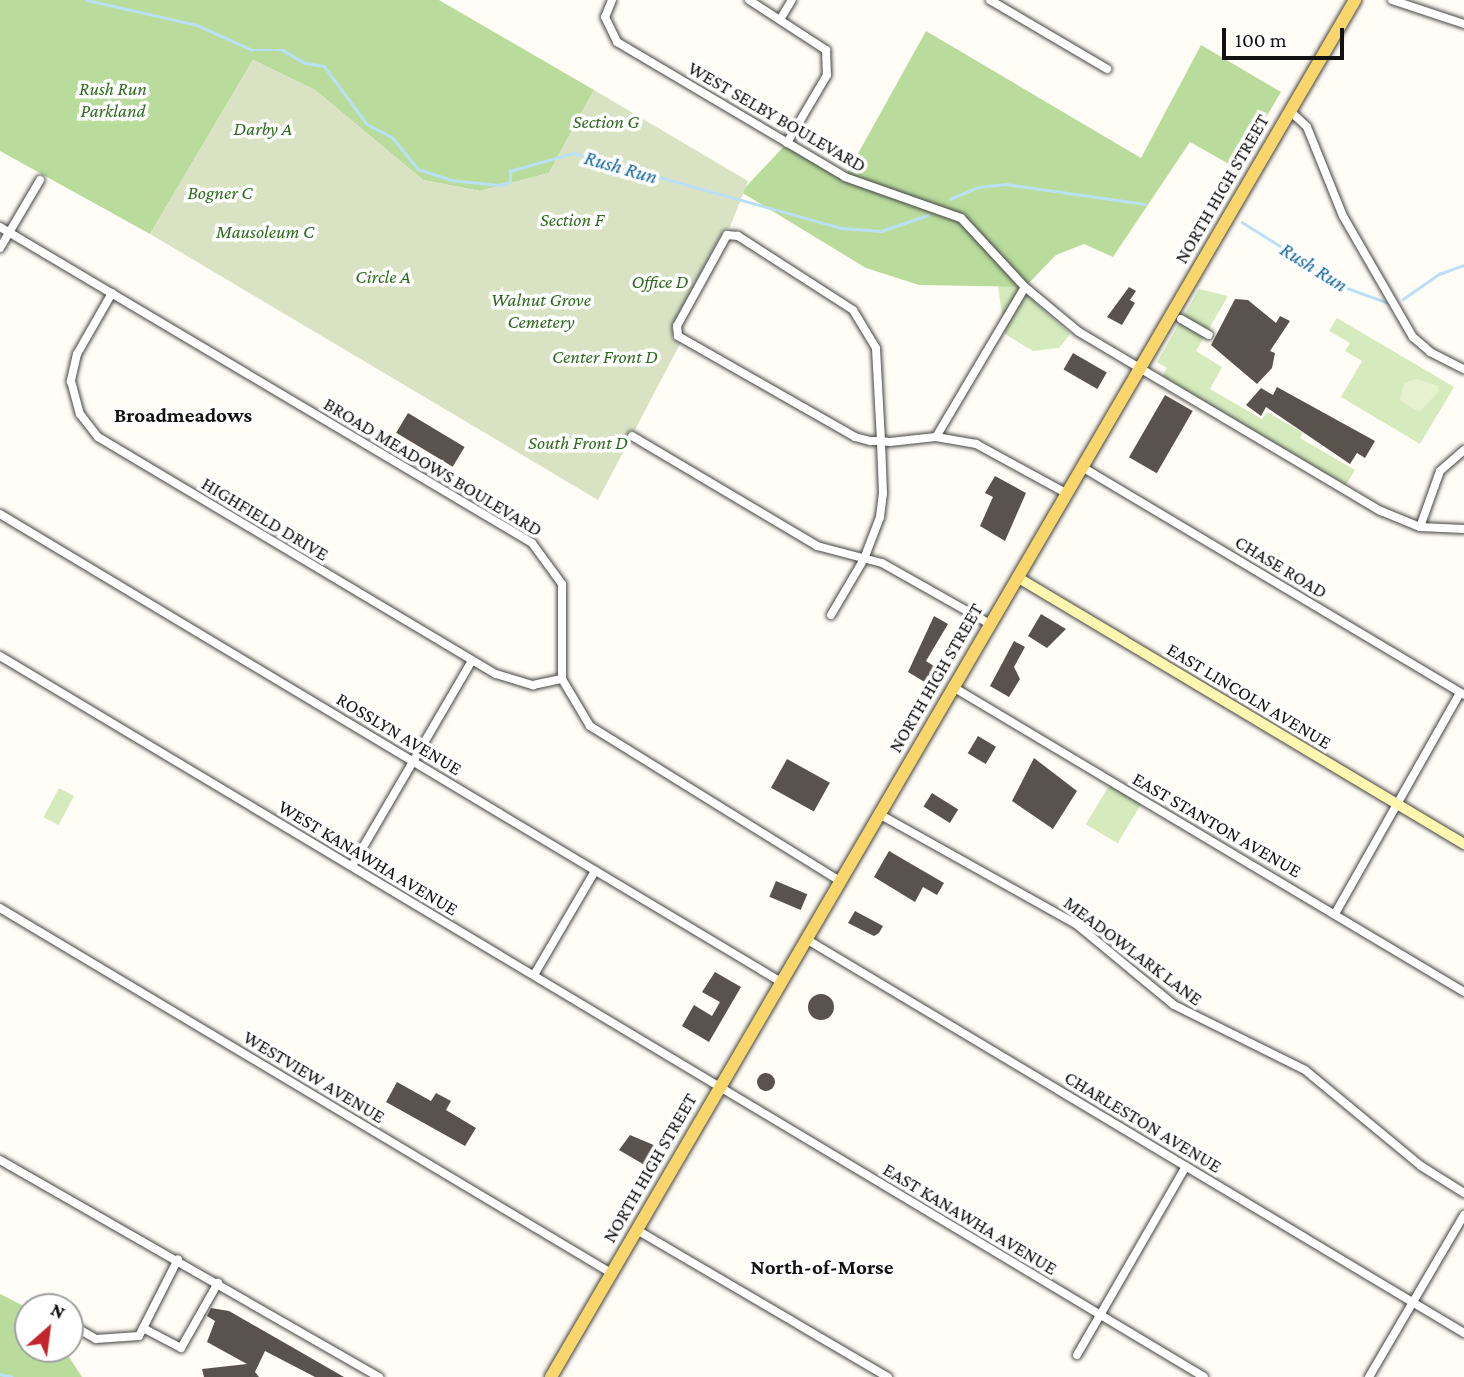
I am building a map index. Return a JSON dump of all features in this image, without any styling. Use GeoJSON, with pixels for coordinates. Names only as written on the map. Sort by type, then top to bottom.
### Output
{"type":"FeatureCollection","features":[{"type":"Feature","properties":{"kind":"main road","name":"NORTH HIGH STREET"},"geometry":{"type":"LineString","coordinates":[[551,1377],[1355,0]]}},
{"type":"Feature","properties":{"kind":"main road","name":"EAST LINCOLN AVENUE"},"geometry":{"type":"LineString","coordinates":[[1017,578],[1464,845]]}},
{"type":"Feature","properties":{"kind":"street","name":"WEST SELBY BOULEVARD"},"geometry":{"type":"LineString","coordinates":[[612,0],[606,27],[617,42],[845,177],[948,211],[987,242],[1025,287],[1079,332],[1381,511],[1420,527],[1464,529]]}},
{"type":"Feature","properties":{"kind":"street"},"geometry":{"type":"LineString","coordinates":[[749,0],[826,50],[827,75],[787,142]]}},
{"type":"Feature","properties":{"kind":"street"},"geometry":{"type":"LineString","coordinates":[[780,18],[792,0]]}},
{"type":"Feature","properties":{"kind":"street"},"geometry":{"type":"LineString","coordinates":[[990,0],[1107,69]]}},
{"type":"Feature","properties":{"kind":"street"},"geometry":{"type":"LineString","coordinates":[[1392,0],[1464,24]]}},
{"type":"Feature","properties":{"kind":"street"},"geometry":{"type":"LineString","coordinates":[[1290,111],[1307,127],[1343,216],[1413,337],[1430,352],[1464,369]]}},
{"type":"Feature","properties":{"kind":"street"},"geometry":{"type":"LineString","coordinates":[[0,248],[40,180]]}},
{"type":"Feature","properties":{"kind":"street","name":"BROAD MEADOWS BOULEVARD"},"geometry":{"type":"LineString","coordinates":[[0,227],[532,542],[555,568],[565,594],[562,679]]}},
{"type":"Feature","properties":{"kind":"street"},"geometry":{"type":"LineString","coordinates":[[831,615],[864,559],[880,517],[881,441],[876,348],[862,319],[732,234],[717,247],[702,275],[677,326],[678,336],[840,431],[881,441],[936,436],[989,449],[1066,493]]}},
{"type":"Feature","properties":{"kind":"street"},"geometry":{"type":"LineString","coordinates":[[936,436],[1025,287]]}},
{"type":"Feature","properties":{"kind":"street","name":"HIGHFIELD DRIVE"},"geometry":{"type":"LineString","coordinates":[[112,293],[77,354],[71,381],[80,414],[98,437],[472,661],[522,684],[562,679]]}},
{"type":"Feature","properties":{"kind":"street"},"geometry":{"type":"LineString","coordinates":[[1181,318],[1209,335]]}},
{"type":"Feature","properties":{"kind":"street"},"geometry":{"type":"LineString","coordinates":[[632,436],[817,546],[907,575],[990,624]]}},
{"type":"Feature","properties":{"kind":"street"},"geometry":{"type":"LineString","coordinates":[[1420,527],[1440,471],[1464,450]]}},
{"type":"Feature","properties":{"kind":"street","name":"CHASE ROAD"},"geometry":{"type":"LineString","coordinates":[[1082,467],[1462,694]]}},
{"type":"Feature","properties":{"kind":"street","name":"ROSSLYN AVENUE"},"geometry":{"type":"LineString","coordinates":[[0,514],[781,982]]}},
{"type":"Feature","properties":{"kind":"street","name":"WEST KANAWHA AVENUE"},"geometry":{"type":"LineString","coordinates":[[0,656],[720,1087]]}},
{"type":"Feature","properties":{"kind":"street"},"geometry":{"type":"LineString","coordinates":[[352,866],[472,661]]}},
{"type":"Feature","properties":{"kind":"street"},"geometry":{"type":"LineString","coordinates":[[562,679],[583,718],[608,742],[840,881]]}},
{"type":"Feature","properties":{"kind":"street","name":"EAST STANTON AVENUE"},"geometry":{"type":"LineString","coordinates":[[953,687],[1336,912],[1464,992]]}},
{"type":"Feature","properties":{"kind":"street"},"geometry":{"type":"LineString","coordinates":[[1336,912],[1462,694]]}},
{"type":"Feature","properties":{"kind":"street","name":"MEADOWLARK LANE"},"geometry":{"type":"LineString","coordinates":[[879,814],[1076,924],[1202,1022],[1305,1070],[1421,1166],[1464,1194]]}},
{"type":"Feature","properties":{"kind":"street"},"geometry":{"type":"LineString","coordinates":[[534,975],[595,871]]}},
{"type":"Feature","properties":{"kind":"street","name":"WESTVIEW AVENUE"},"geometry":{"type":"LineString","coordinates":[[0,908],[611,1273]]}},
{"type":"Feature","properties":{"kind":"street","name":"CHARLESTON AVENUE"},"geometry":{"type":"LineString","coordinates":[[806,939],[1464,1332]]}},
{"type":"Feature","properties":{"kind":"street","name":"EAST KANAWHA AVENUE"},"geometry":{"type":"LineString","coordinates":[[720,1087],[1204,1377]]}},
{"type":"Feature","properties":{"kind":"street"},"geometry":{"type":"LineString","coordinates":[[0,1160],[178,1259],[379,1377]]}},
{"type":"Feature","properties":{"kind":"street"},"geometry":{"type":"LineString","coordinates":[[1077,1355],[1186,1166]]}},
{"type":"Feature","properties":{"kind":"street"},"geometry":{"type":"LineString","coordinates":[[1369,1377],[1464,1215]]}},
{"type":"Feature","properties":{"kind":"street"},"geometry":{"type":"LineString","coordinates":[[637,1230],[888,1377]]}},
{"type":"Feature","properties":{"kind":"street"},"geometry":{"type":"LineString","coordinates":[[84,1332],[96,1339],[138,1336],[178,1259]]}},
{"type":"Feature","properties":{"kind":"street"},"geometry":{"type":"LineString","coordinates":[[143,1328],[181,1348],[218,1283]]}},
{"type":"Feature","properties":{"kind":"green space","name":"Rush Run Parkland"},"geometry":{"type":"Polygon","coordinates":[[[0,0],[439,0],[594,90],[549,173],[480,191],[423,180],[315,90],[253,60],[150,234],[0,151],[0,0]]]}},
{"type":"Feature","properties":{"kind":"green space"},"geometry":{"type":"Polygon","coordinates":[[[926,31],[1141,158],[1201,45],[1281,92],[1236,168],[1190,142],[1113,257],[1084,244],[1056,255],[1025,287],[919,285],[866,268],[741,192],[787,143],[845,177],[926,31]]]}},
{"type":"Feature","properties":{"kind":"green space","name":"Walnut Grove Cemetery"},"geometry":{"type":"Polygon","coordinates":[[[253,60],[315,90],[423,180],[480,191],[549,173],[594,90],[748,181],[730,227],[722,232],[672,328],[672,338],[680,344],[598,500],[150,234],[253,60]]]}},
{"type":"Feature","properties":{"kind":"green space"},"geometry":{"type":"Polygon","coordinates":[[[1006,276],[1070,334],[1059,348],[1033,351],[1005,334],[998,287],[1006,276]]]}},
{"type":"Feature","properties":{"kind":"green space"},"geometry":{"type":"Polygon","coordinates":[[[1199,289],[1228,296],[1196,351],[1222,367],[1210,389],[1262,419],[1267,412],[1303,433],[1300,438],[1355,470],[1346,485],[1162,376],[1167,368],[1157,362],[1199,289]]]}},
{"type":"Feature","properties":{"kind":"green space"},"geometry":{"type":"Polygon","coordinates":[[[1337,318],[1454,387],[1420,444],[1341,397],[1362,361],[1345,351],[1350,343],[1329,331],[1337,318]]]}},
{"type":"Feature","properties":{"kind":"green space"},"geometry":{"type":"Polygon","coordinates":[[[1416,379],[1438,386],[1439,391],[1419,412],[1400,400],[1404,383],[1416,379]]]}},
{"type":"Feature","properties":{"kind":"green space"},"geometry":{"type":"Polygon","coordinates":[[[1110,784],[1142,803],[1118,843],[1086,824],[1110,784]]]}},
{"type":"Feature","properties":{"kind":"green space"},"geometry":{"type":"Polygon","coordinates":[[[59,788],[74,796],[59,825],[44,817],[59,788]]]}},
{"type":"Feature","properties":{"kind":"green space"},"geometry":{"type":"Polygon","coordinates":[[[0,1294],[14,1301],[14,1363],[73,1363],[82,1377],[0,1377],[0,1294]]]}},
{"type":"Feature","properties":{"kind":"building"},"geometry":{"type":"Polygon","coordinates":[[[1129,287],[1136,291],[1130,300],[1135,303],[1122,325],[1107,317],[1129,287]]]}},
{"type":"Feature","properties":{"kind":"building"},"geometry":{"type":"Polygon","coordinates":[[[1235,299],[1248,300],[1276,323],[1280,316],[1290,321],[1270,351],[1275,353],[1272,368],[1257,384],[1211,345],[1235,299]]]}},
{"type":"Feature","properties":{"kind":"building"},"geometry":{"type":"Polygon","coordinates":[[[1073,353],[1107,372],[1097,389],[1064,369],[1073,353]]]}},
{"type":"Feature","properties":{"kind":"building"},"geometry":{"type":"Polygon","coordinates":[[[1277,387],[1375,441],[1365,458],[1357,453],[1350,464],[1266,407],[1261,416],[1246,405],[1261,388],[1273,395],[1277,387]]]}},
{"type":"Feature","properties":{"kind":"building"},"geometry":{"type":"Polygon","coordinates":[[[1165,395],[1193,411],[1157,473],[1129,457],[1165,395]]]}},
{"type":"Feature","properties":{"kind":"building"},"geometry":{"type":"Polygon","coordinates":[[[408,413],[465,447],[453,467],[396,433],[408,413]]]}},
{"type":"Feature","properties":{"kind":"building"},"geometry":{"type":"Polygon","coordinates":[[[995,476],[1026,493],[1005,541],[980,526],[993,497],[985,493],[995,476]]]}},
{"type":"Feature","properties":{"kind":"building"},"geometry":{"type":"Polygon","coordinates":[[[1041,614],[1066,629],[1047,648],[1028,636],[1041,614]]]}},
{"type":"Feature","properties":{"kind":"building"},"geometry":{"type":"Polygon","coordinates":[[[934,616],[948,624],[926,661],[937,668],[928,684],[908,672],[934,616]]]}},
{"type":"Feature","properties":{"kind":"building"},"geometry":{"type":"Polygon","coordinates":[[[1014,641],[1025,647],[1014,667],[1020,679],[1009,697],[990,686],[1014,641]]]}},
{"type":"Feature","properties":{"kind":"building"},"geometry":{"type":"Polygon","coordinates":[[[978,736],[996,747],[986,764],[968,753],[978,736]]]}},
{"type":"Feature","properties":{"kind":"building"},"geometry":{"type":"Polygon","coordinates":[[[1034,758],[1077,791],[1053,829],[1012,801],[1034,758]]]}},
{"type":"Feature","properties":{"kind":"building"},"geometry":{"type":"Polygon","coordinates":[[[787,759],[830,783],[814,812],[771,788],[787,759]]]}},
{"type":"Feature","properties":{"kind":"building"},"geometry":{"type":"Polygon","coordinates":[[[932,793],[958,809],[950,823],[924,807],[932,793]]]}},
{"type":"Feature","properties":{"kind":"building"},"geometry":{"type":"Polygon","coordinates":[[[889,851],[944,883],[937,895],[923,887],[915,902],[874,877],[889,851]]]}},
{"type":"Feature","properties":{"kind":"building"},"geometry":{"type":"Polygon","coordinates":[[[776,881],[807,894],[801,910],[769,897],[776,881]]]}},
{"type":"Feature","properties":{"kind":"building"},"geometry":{"type":"Polygon","coordinates":[[[855,911],[883,926],[879,933],[874,936],[848,923],[855,911]]]}},
{"type":"Feature","properties":{"kind":"building"},"geometry":{"type":"Polygon","coordinates":[[[715,972],[741,987],[709,1042],[682,1026],[694,1005],[712,1016],[720,1002],[702,992],[715,972]]]}},
{"type":"Feature","properties":{"kind":"building"},"geometry":{"type":"Polygon","coordinates":[[[821,994],[830,998],[834,1007],[830,1016],[821,1020],[812,1016],[808,1007],[812,998],[821,994]]]}},
{"type":"Feature","properties":{"kind":"building"},"geometry":{"type":"Polygon","coordinates":[[[766,1073],[772,1076],[775,1082],[772,1088],[766,1091],[760,1088],[757,1082],[760,1076],[766,1073]]]}},
{"type":"Feature","properties":{"kind":"building"},"geometry":{"type":"Polygon","coordinates":[[[397,1082],[431,1101],[436,1093],[451,1101],[446,1110],[476,1128],[465,1146],[386,1102],[397,1082]]]}},
{"type":"Feature","properties":{"kind":"building"},"geometry":{"type":"Polygon","coordinates":[[[630,1135],[656,1146],[648,1167],[619,1150],[630,1135]]]}},
{"type":"Feature","properties":{"kind":"building"},"geometry":{"type":"Polygon","coordinates":[[[211,1308],[229,1311],[344,1377],[315,1377],[265,1351],[255,1372],[259,1377],[204,1377],[202,1369],[247,1364],[207,1342],[215,1321],[207,1316],[211,1308]]]}},
{"type":"Feature","properties":{"kind":"waterway","name":"Rush Run"},"geometry":{"type":"LineString","coordinates":[[87,0],[197,25],[252,50],[283,50],[305,63],[324,66],[367,124],[393,138],[418,169],[451,180],[499,185],[510,182],[510,171],[573,153],[841,228],[881,231],[928,215]]}},
{"type":"Feature","properties":{"kind":"waterway","name":"Rush Run"},"geometry":{"type":"LineString","coordinates":[[950,199],[978,187],[1006,184],[1145,204]]}},
{"type":"Feature","properties":{"kind":"waterway","name":"Rush Run"},"geometry":{"type":"LineString","coordinates":[[1242,222],[1347,288],[1389,303]]}},
{"type":"Feature","properties":{"kind":"waterway","name":"Rush Run"},"geometry":{"type":"LineString","coordinates":[[1403,299],[1439,274],[1464,265]]}},
{"type":"Feature","properties":{"kind":"waterway"},"geometry":{"type":"LineString","coordinates":[[0,1374],[12,1377]]}},
{"type":"Feature","properties":{"kind":"district","name":"Broadmeadows"},"geometry":{"type":"Point","coordinates":[183,415]}},
{"type":"Feature","properties":{"kind":"district","name":"North-of-Morse"},"geometry":{"type":"Point","coordinates":[822,1267]}},
{"type":"Feature","properties":{"kind":"park label","name":"Section G"},"geometry":{"type":"Point","coordinates":[606,122]}},
{"type":"Feature","properties":{"kind":"park label","name":"Darby A"},"geometry":{"type":"Point","coordinates":[263,129]}},
{"type":"Feature","properties":{"kind":"park label","name":"Bogner C"},"geometry":{"type":"Point","coordinates":[220,193]}},
{"type":"Feature","properties":{"kind":"park label","name":"Section F"},"geometry":{"type":"Point","coordinates":[572,220]}},
{"type":"Feature","properties":{"kind":"park label","name":"Mausoleum C"},"geometry":{"type":"Point","coordinates":[265,232]}},
{"type":"Feature","properties":{"kind":"park label","name":"Circle A"},"geometry":{"type":"Point","coordinates":[383,277]}},
{"type":"Feature","properties":{"kind":"park label","name":"Office D"},"geometry":{"type":"Point","coordinates":[660,282]}},
{"type":"Feature","properties":{"kind":"park label","name":"Center Front D"},"geometry":{"type":"Point","coordinates":[605,357]}},
{"type":"Feature","properties":{"kind":"park label","name":"South Front D"},"geometry":{"type":"Point","coordinates":[578,443]}}]}
